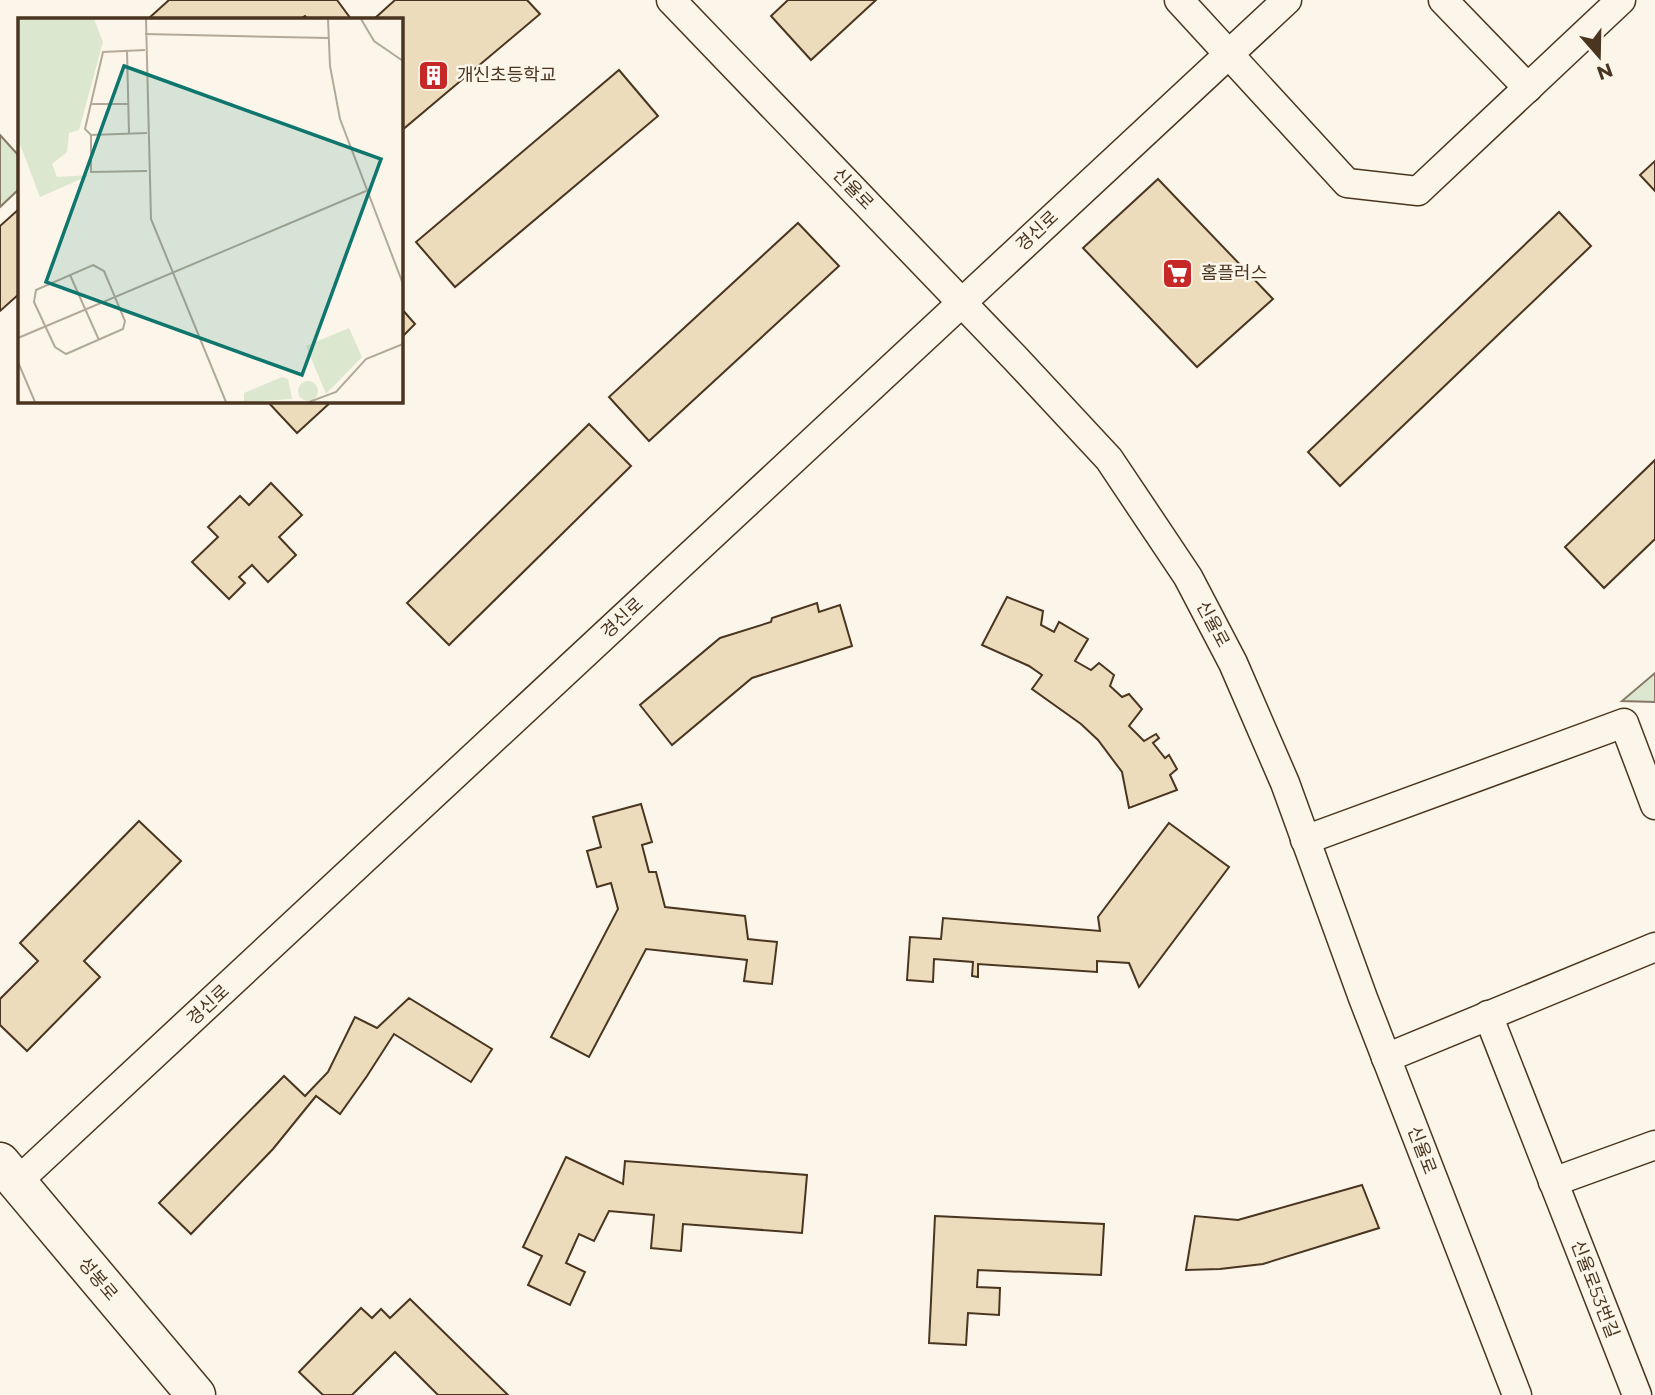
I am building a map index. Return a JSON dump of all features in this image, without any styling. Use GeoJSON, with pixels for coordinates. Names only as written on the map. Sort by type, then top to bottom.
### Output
{"type":"FeatureCollection","features":[{"type":"Feature","properties":{"kind":"street","name":"신율로"},"geometry":{"type":"LineString","coordinates":[[671,0],[1109,459],[1188,577],[1233,663],[1284,783],[1386,1058],[1517,1395]]}},
{"type":"Feature","properties":{"kind":"street"},"geometry":{"type":"LineString","coordinates":[[1179,0],[1347,183],[1418,191],[1621,0]]}},
{"type":"Feature","properties":{"kind":"street","name":"경신로"},"geometry":{"type":"LineString","coordinates":[[8,1172],[961,302],[1287,0]]}},
{"type":"Feature","properties":{"kind":"street"},"geometry":{"type":"LineString","coordinates":[[1443,0],[1528,88]]}},
{"type":"Feature","properties":{"kind":"street"},"geometry":{"type":"LineString","coordinates":[[1305,840],[1623,723],[1655,805]]}},
{"type":"Feature","properties":{"kind":"street"},"geometry":{"type":"LineString","coordinates":[[1386,1058],[1655,947]]}},
{"type":"Feature","properties":{"kind":"street","name":"신율로53번길"},"geometry":{"type":"LineString","coordinates":[[1488,1015],[1637,1395]]}},
{"type":"Feature","properties":{"kind":"street"},"geometry":{"type":"LineString","coordinates":[[1553,1182],[1655,1145]]}},
{"type":"Feature","properties":{"kind":"street","name":"성봉로"},"geometry":{"type":"LineString","coordinates":[[8,1172],[196,1395]]}},
{"type":"Feature","properties":{"kind":"green space"},"geometry":{"type":"Polygon","coordinates":[[[0,135],[18,155],[18,190],[0,207],[0,135]]]}},
{"type":"Feature","properties":{"kind":"green space"},"geometry":{"type":"Polygon","coordinates":[[[1655,673],[1655,702],[1622,701],[1655,673]]]}},
{"type":"Feature","properties":{"kind":"building"},"geometry":{"type":"Polygon","coordinates":[[[169,0],[337,0],[350,18],[305,16],[149,18],[169,0]]]}},
{"type":"Feature","properties":{"kind":"building","name":"개신초등학교"},"geometry":{"type":"Polygon","coordinates":[[[395,0],[527,0],[540,14],[402,130],[402,18],[375,18],[395,0]]]}},
{"type":"Feature","properties":{"kind":"building"},"geometry":{"type":"Polygon","coordinates":[[[788,0],[876,0],[811,60],[771,16],[788,0]]]}},
{"type":"Feature","properties":{"kind":"building"},"geometry":{"type":"Polygon","coordinates":[[[619,70],[658,116],[455,287],[416,242],[619,70]]]}},
{"type":"Feature","properties":{"kind":"building"},"geometry":{"type":"Polygon","coordinates":[[[1655,161],[1655,191],[1640,175],[1655,161]]]}},
{"type":"Feature","properties":{"kind":"building","name":"홈플러스"},"geometry":{"type":"Polygon","coordinates":[[[1158,179],[1273,299],[1197,367],[1083,248],[1158,179]]]}},
{"type":"Feature","properties":{"kind":"building"},"geometry":{"type":"Polygon","coordinates":[[[18,210],[18,295],[0,311],[0,226],[18,210]]]}},
{"type":"Feature","properties":{"kind":"building"},"geometry":{"type":"Polygon","coordinates":[[[1559,212],[1591,246],[1340,486],[1308,452],[1559,212]]]}},
{"type":"Feature","properties":{"kind":"building"},"geometry":{"type":"Polygon","coordinates":[[[798,223],[839,266],[649,441],[609,397],[798,223]]]}},
{"type":"Feature","properties":{"kind":"building"},"geometry":{"type":"Polygon","coordinates":[[[402,309],[415,324],[402,337],[402,309]]]}},
{"type":"Feature","properties":{"kind":"building"},"geometry":{"type":"Polygon","coordinates":[[[268,402],[331,402],[297,433],[268,402]]]}},
{"type":"Feature","properties":{"kind":"building"},"geometry":{"type":"Polygon","coordinates":[[[589,424],[631,466],[449,645],[407,603],[589,424]]]}},
{"type":"Feature","properties":{"kind":"building"},"geometry":{"type":"Polygon","coordinates":[[[1655,460],[1655,539],[1604,588],[1565,547],[1655,460]]]}},
{"type":"Feature","properties":{"kind":"building"},"geometry":{"type":"Polygon","coordinates":[[[271,483],[302,515],[279,537],[296,555],[268,582],[252,565],[239,577],[245,583],[229,599],[192,562],[218,537],[208,527],[240,496],[249,505],[271,483]]]}},
{"type":"Feature","properties":{"kind":"building"},"geometry":{"type":"Polygon","coordinates":[[[1007,597],[1043,611],[1041,625],[1054,632],[1059,622],[1088,639],[1075,661],[1091,670],[1099,663],[1114,675],[1110,686],[1122,697],[1129,694],[1142,709],[1129,726],[1144,741],[1156,734],[1159,738],[1153,743],[1165,758],[1169,755],[1177,769],[1170,775],[1177,790],[1129,808],[1122,772],[1098,740],[1081,724],[1032,689],[1042,675],[1029,666],[982,645],[1007,597]]]}},
{"type":"Feature","properties":{"kind":"building"},"geometry":{"type":"Polygon","coordinates":[[[817,603],[819,612],[840,605],[852,646],[752,678],[672,745],[640,705],[720,638],[771,622],[772,618],[817,603]]]}},
{"type":"Feature","properties":{"kind":"building"},"geometry":{"type":"Polygon","coordinates":[[[641,804],[652,842],[642,845],[649,872],[656,872],[665,907],[745,916],[748,939],[777,942],[772,984],[744,981],[747,960],[646,949],[589,1057],[551,1037],[618,909],[611,883],[597,887],[587,851],[601,847],[593,817],[641,804]]]}},
{"type":"Feature","properties":{"kind":"building"},"geometry":{"type":"Polygon","coordinates":[[[139,821],[181,861],[84,961],[100,977],[27,1051],[0,1025],[0,999],[38,961],[20,943],[139,821]]]}},
{"type":"Feature","properties":{"kind":"building"},"geometry":{"type":"Polygon","coordinates":[[[1169,823],[1229,867],[1139,987],[1129,963],[1097,961],[1097,972],[978,964],[978,977],[972,976],[973,962],[934,959],[933,982],[907,980],[910,937],[941,939],[943,918],[1100,931],[1098,917],[1169,823]]]}},
{"type":"Feature","properties":{"kind":"building"},"geometry":{"type":"Polygon","coordinates":[[[409,998],[492,1049],[471,1082],[394,1034],[340,1114],[316,1096],[273,1149],[191,1234],[159,1203],[284,1076],[305,1096],[328,1072],[355,1017],[377,1028],[409,998]]]}},
{"type":"Feature","properties":{"kind":"building"},"geometry":{"type":"Polygon","coordinates":[[[566,1157],[623,1184],[625,1161],[807,1175],[802,1233],[683,1224],[681,1251],[651,1248],[654,1215],[609,1211],[594,1241],[579,1234],[566,1263],[585,1272],[570,1305],[528,1285],[542,1256],[523,1247],[566,1157]]]}},
{"type":"Feature","properties":{"kind":"building"},"geometry":{"type":"Polygon","coordinates":[[[1362,1185],[1379,1228],[1263,1264],[1186,1270],[1195,1216],[1238,1220],[1362,1185]]]}},
{"type":"Feature","properties":{"kind":"building"},"geometry":{"type":"Polygon","coordinates":[[[935,1216],[1104,1224],[1101,1275],[978,1270],[977,1287],[1000,1288],[999,1315],[968,1313],[966,1345],[929,1343],[935,1216]]]}},
{"type":"Feature","properties":{"kind":"building"},"geometry":{"type":"Polygon","coordinates":[[[410,1299],[508,1395],[438,1395],[395,1352],[352,1395],[323,1395],[299,1372],[361,1308],[372,1318],[381,1309],[390,1318],[410,1299]]]}},
{"type":"Feature","properties":{"kind":"place","name":"개신초등학교"},"geometry":{"type":"Point","coordinates":[434,75]}},
{"type":"Feature","properties":{"kind":"place","name":"홈플러스"},"geometry":{"type":"Point","coordinates":[1178,273]}}]}
